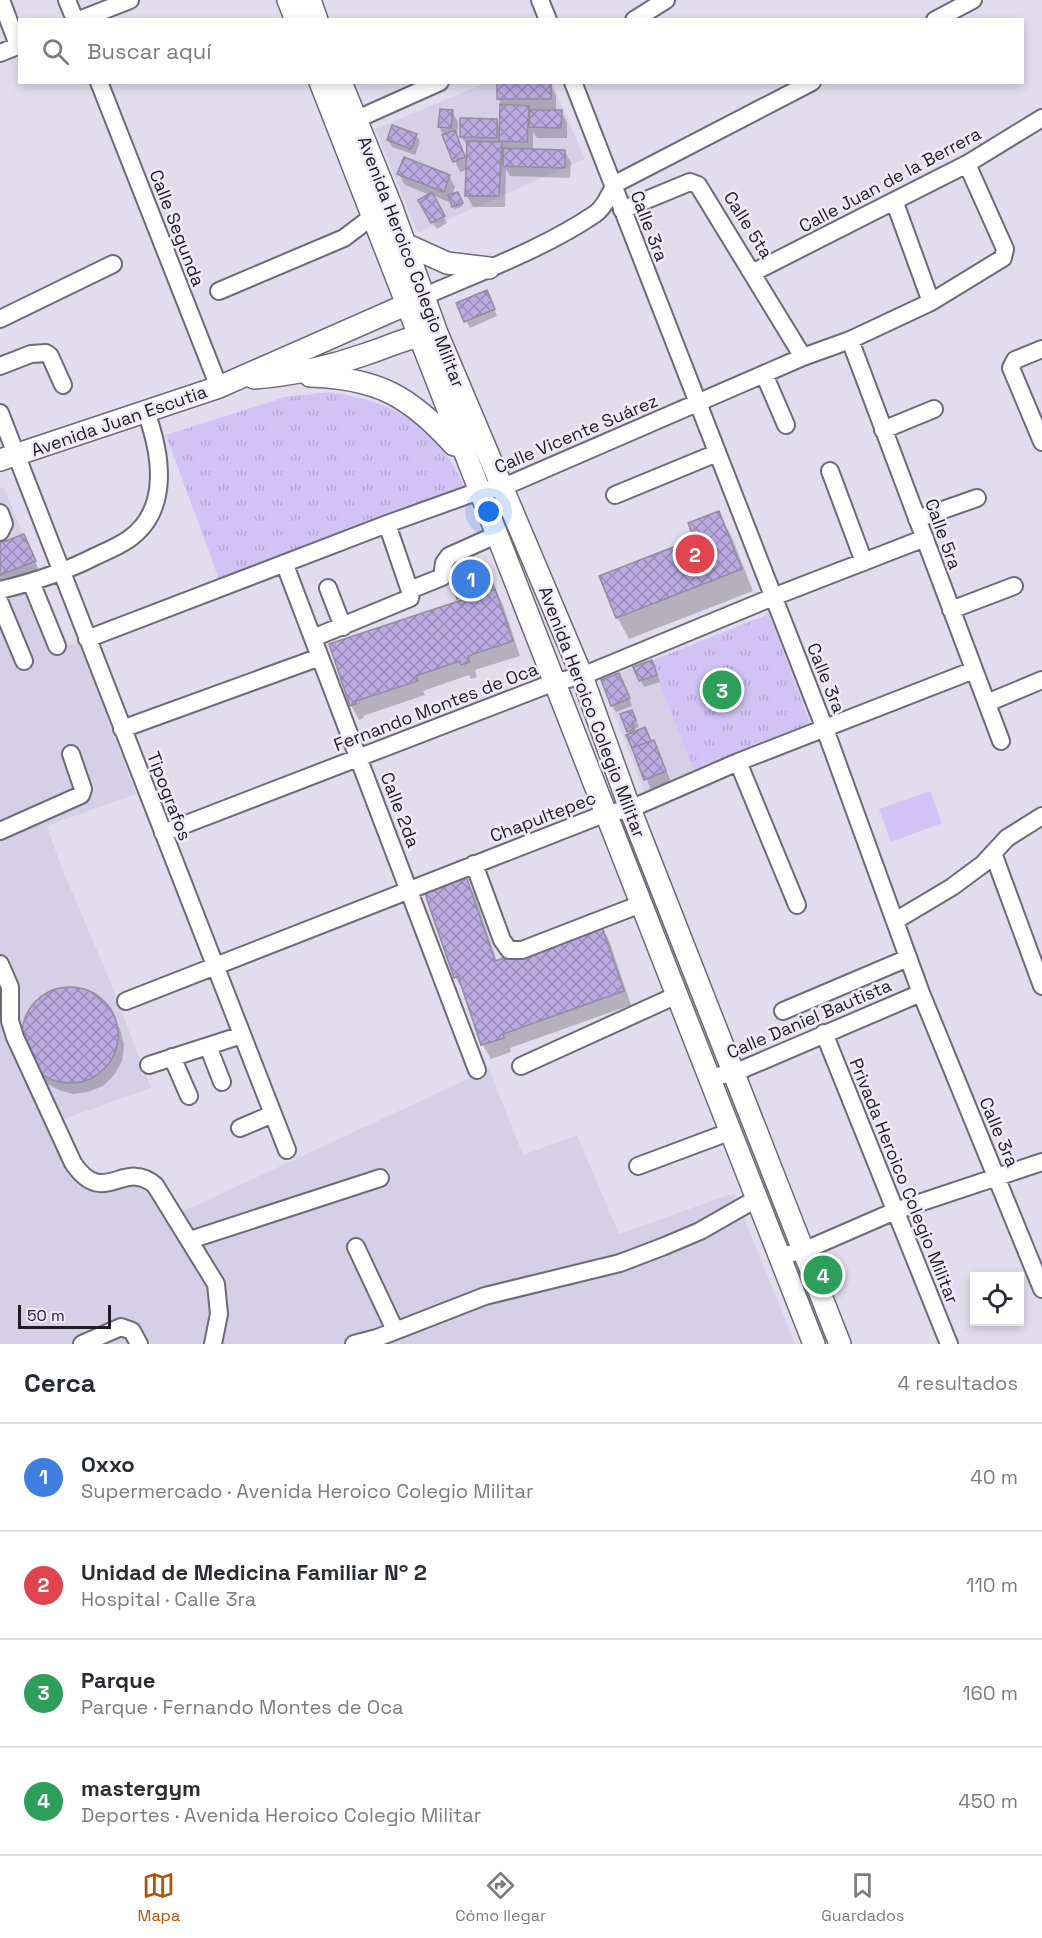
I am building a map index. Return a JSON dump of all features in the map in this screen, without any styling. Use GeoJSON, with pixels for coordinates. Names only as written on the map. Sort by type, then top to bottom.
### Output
{"type":"FeatureCollection","features":[{"type":"Feature","properties":{"kind":"main road"},"geometry":{"type":"LineString","coordinates":[[288,0],[295,18]]}},
{"type":"Feature","properties":{"kind":"main road"},"geometry":{"type":"LineString","coordinates":[[310,0],[316,18]]}},
{"type":"Feature","properties":{"kind":"main road","name":"Avenida Heroico Colegio Militar"},"geometry":{"type":"LineString","coordinates":[[321,84],[383,212],[405,244],[417,300],[465,457],[555,682],[604,814],[711,1077],[729,1132],[814,1344]]}},
{"type":"Feature","properties":{"kind":"main road","name":"Avenida Heroico Colegio Militar"},"geometry":{"type":"LineString","coordinates":[[342,84],[383,212],[417,300]]}},
{"type":"Feature","properties":{"kind":"main road"},"geometry":{"type":"LineString","coordinates":[[405,244],[447,263],[489,267]]}},
{"type":"Feature","properties":{"kind":"main road","name":"Avenida Juan Escutia"},"geometry":{"type":"LineString","coordinates":[[8,458],[229,383],[417,300]]}},
{"type":"Feature","properties":{"kind":"main road","name":"Avenida Juan Escutia"},"geometry":{"type":"LineString","coordinates":[[229,383],[294,375],[365,355],[427,334]]}},
{"type":"Feature","properties":{"kind":"main road","name":"Avenida Heroico Colegio Militar"},"geometry":{"type":"LineString","coordinates":[[427,334],[501,488],[582,676],[630,809],[840,1344]]}},
{"type":"Feature","properties":{"kind":"main road"},"geometry":{"type":"LineString","coordinates":[[294,375],[351,379],[389,391],[437,424],[465,457]]}},
{"type":"Feature","properties":{"kind":"street"},"geometry":{"type":"LineString","coordinates":[[1,0],[18,42]]}},
{"type":"Feature","properties":{"kind":"street"},"geometry":{"type":"LineString","coordinates":[[67,0],[74,18]]}},
{"type":"Feature","properties":{"kind":"street"},"geometry":{"type":"LineString","coordinates":[[84,18],[130,0]]}},
{"type":"Feature","properties":{"kind":"street"},"geometry":{"type":"LineString","coordinates":[[540,0],[547,18]]}},
{"type":"Feature","properties":{"kind":"street"},"geometry":{"type":"LineString","coordinates":[[637,18],[666,0]]}},
{"type":"Feature","properties":{"kind":"street"},"geometry":{"type":"LineString","coordinates":[[939,18],[973,0]]}},
{"type":"Feature","properties":{"kind":"street"},"geometry":{"type":"LineString","coordinates":[[0,53],[18,45]]}},
{"type":"Feature","properties":{"kind":"street","name":"Calle Segunda"},"geometry":{"type":"LineString","coordinates":[[100,84],[229,383]]}},
{"type":"Feature","properties":{"kind":"street"},"geometry":{"type":"LineString","coordinates":[[355,120],[436,84]]}},
{"type":"Feature","properties":{"kind":"street","name":"Calle 3ra"},"geometry":{"type":"LineString","coordinates":[[574,84],[825,729],[921,993],[1042,1288]]}},
{"type":"Feature","properties":{"kind":"street"},"geometry":{"type":"LineString","coordinates":[[417,300],[549,240],[597,213],[610,199],[613,186],[808,84]]}},
{"type":"Feature","properties":{"kind":"street","name":"Calle Juan de la Berrera"},"geometry":{"type":"LineString","coordinates":[[754,272],[895,203],[967,164],[1042,118]]}},
{"type":"Feature","properties":{"kind":"street","name":"Calle Vicente Suárez"},"geometry":{"type":"LineString","coordinates":[[87,639],[387,524],[479,491],[501,488],[803,357],[850,340],[932,302],[1000,262],[1005,249],[967,164]]}},
{"type":"Feature","properties":{"kind":"street","name":"Calle 5ta"},"geometry":{"type":"LineString","coordinates":[[622,210],[690,182],[702,188],[803,357]]}},
{"type":"Feature","properties":{"kind":"street"},"geometry":{"type":"LineString","coordinates":[[895,203],[932,302]]}},
{"type":"Feature","properties":{"kind":"street"},"geometry":{"type":"LineString","coordinates":[[219,291],[344,238],[383,212]]}},
{"type":"Feature","properties":{"kind":"street"},"geometry":{"type":"LineString","coordinates":[[0,319],[113,264]]}},
{"type":"Feature","properties":{"kind":"street","name":"Calle 5ra"},"geometry":{"type":"LineString","coordinates":[[850,340],[1001,741]]}},
{"type":"Feature","properties":{"kind":"street"},"geometry":{"type":"LineString","coordinates":[[1042,349],[1014,360],[1011,368],[1042,442]]}},
{"type":"Feature","properties":{"kind":"street"},"geometry":{"type":"LineString","coordinates":[[0,366],[31,354],[46,353],[50,356],[63,385]]}},
{"type":"Feature","properties":{"kind":"street"},"geometry":{"type":"LineString","coordinates":[[764,374],[786,425]]}},
{"type":"Feature","properties":{"kind":"street"},"geometry":{"type":"LineString","coordinates":[[883,430],[934,409]]}},
{"type":"Feature","properties":{"kind":"street"},"geometry":{"type":"LineString","coordinates":[[0,590],[61,573],[128,540],[147,521],[155,504],[160,483],[159,451],[146,412]]}},
{"type":"Feature","properties":{"kind":"street","name":"Tipografos"},"geometry":{"type":"LineString","coordinates":[[0,413],[8,458],[61,573],[287,1150]]}},
{"type":"Feature","properties":{"kind":"street"},"geometry":{"type":"LineString","coordinates":[[615,495],[717,453]]}},
{"type":"Feature","properties":{"kind":"street"},"geometry":{"type":"LineString","coordinates":[[830,471],[864,562]]}},
{"type":"Feature","properties":{"kind":"street"},"geometry":{"type":"LineString","coordinates":[[917,519],[976,498]]}},
{"type":"Feature","properties":{"kind":"street"},"geometry":{"type":"LineString","coordinates":[[0,513],[4,524],[0,532]]}},
{"type":"Feature","properties":{"kind":"street"},"geometry":{"type":"LineString","coordinates":[[313,638],[410,598],[410,590],[387,524]]}},
{"type":"Feature","properties":{"kind":"street"},"geometry":{"type":"LineString","coordinates":[[410,590],[442,577],[444,563],[449,556],[496,535]]}},
{"type":"Feature","properties":{"kind":"street","name":"Fernando Montes de Oca"},"geometry":{"type":"LineString","coordinates":[[163,833],[555,682],[582,676],[773,597],[925,538]]}},
{"type":"Feature","properties":{"kind":"street","name":"Calle 2da"},"geometry":{"type":"LineString","coordinates":[[285,565],[477,1070]]}},
{"type":"Feature","properties":{"kind":"street"},"geometry":{"type":"LineString","coordinates":[[31,582],[57,646]]}},
{"type":"Feature","properties":{"kind":"street"},"geometry":{"type":"LineString","coordinates":[[951,610],[1014,586]]}},
{"type":"Feature","properties":{"kind":"street"},"geometry":{"type":"LineString","coordinates":[[328,588],[343,627]]}},
{"type":"Feature","properties":{"kind":"street"},"geometry":{"type":"LineString","coordinates":[[0,603],[24,661]]}},
{"type":"Feature","properties":{"kind":"street"},"geometry":{"type":"LineString","coordinates":[[122,729],[320,657]]}},
{"type":"Feature","properties":{"kind":"street","name":"Chapultepec"},"geometry":{"type":"LineString","coordinates":[[126,1001],[214,964],[604,814],[630,809],[738,762],[974,670]]}},
{"type":"Feature","properties":{"kind":"street"},"geometry":{"type":"LineString","coordinates":[[987,703],[1042,680]]}},
{"type":"Feature","properties":{"kind":"street"},"geometry":{"type":"LineString","coordinates":[[0,831],[81,795],[83,789],[71,754]]}},
{"type":"Feature","properties":{"kind":"street"},"geometry":{"type":"LineString","coordinates":[[738,762],[797,905]]}},
{"type":"Feature","properties":{"kind":"street"},"geometry":{"type":"LineString","coordinates":[[895,921],[952,887],[983,864],[1007,838],[1042,816]]}},
{"type":"Feature","properties":{"kind":"street"},"geometry":{"type":"LineString","coordinates":[[993,853],[1042,986]]}},
{"type":"Feature","properties":{"kind":"street"},"geometry":{"type":"LineString","coordinates":[[474,864],[502,940],[509,950],[522,950],[641,904]]}},
{"type":"Feature","properties":{"kind":"street"},"geometry":{"type":"LineString","coordinates":[[783,1011],[908,958]]}},
{"type":"Feature","properties":{"kind":"street"},"geometry":{"type":"LineString","coordinates":[[0,964],[10,987],[10,1021],[15,1037],[76,1168],[87,1179],[100,1184],[132,1176],[151,1181],[190,1240],[219,1293],[219,1314],[213,1344]]}},
{"type":"Feature","properties":{"kind":"street","name":"Calle Daniel Bautista"},"geometry":{"type":"LineString","coordinates":[[711,1077],[734,1073],[921,993]]}},
{"type":"Feature","properties":{"kind":"street"},"geometry":{"type":"LineString","coordinates":[[521,1066],[677,995]]}},
{"type":"Feature","properties":{"kind":"street","name":"Privada Heroico Colegio Militar"},"geometry":{"type":"LineString","coordinates":[[824,1033],[949,1344]]}},
{"type":"Feature","properties":{"kind":"street"},"geometry":{"type":"LineString","coordinates":[[148,1065],[243,1035]]}},
{"type":"Feature","properties":{"kind":"street"},"geometry":{"type":"LineString","coordinates":[[208,1046],[222,1082]]}},
{"type":"Feature","properties":{"kind":"street"},"geometry":{"type":"LineString","coordinates":[[172,1058],[189,1096]]}},
{"type":"Feature","properties":{"kind":"street"},"geometry":{"type":"LineString","coordinates":[[240,1128],[273,1114]]}},
{"type":"Feature","properties":{"kind":"street"},"geometry":{"type":"LineString","coordinates":[[638,1166],[729,1132]]}},
{"type":"Feature","properties":{"kind":"street"},"geometry":{"type":"LineString","coordinates":[[779,1256],[803,1251],[895,1211],[1042,1162]]}},
{"type":"Feature","properties":{"kind":"street"},"geometry":{"type":"LineString","coordinates":[[190,1240],[380,1178]]}},
{"type":"Feature","properties":{"kind":"street"},"geometry":{"type":"LineString","coordinates":[[354,1344],[375,1341],[395,1330],[485,1296],[620,1263],[700,1231],[756,1199]]}},
{"type":"Feature","properties":{"kind":"street"},"geometry":{"type":"LineString","coordinates":[[356,1247],[395,1330]]}},
{"type":"Feature","properties":{"kind":"street"},"geometry":{"type":"LineString","coordinates":[[82,1344],[121,1327],[126,1327],[137,1340],[150,1344]]}},
{"type":"Feature","properties":{"kind":"shaded area"},"geometry":{"type":"Polygon","coordinates":[[[484,84],[552,84],[585,159],[418,233],[375,129],[484,84]]]}},
{"type":"Feature","properties":{"kind":"shaded area"},"geometry":{"type":"Polygon","coordinates":[[[4,487],[68,645],[79,642],[136,794],[47,826],[151,1088],[64,1119],[86,1175],[152,1170],[184,1211],[489,1069],[523,1155],[577,1135],[619,1234],[734,1193],[795,1344],[0,1344],[0,488],[4,487]]]}},
{"type":"Feature","properties":{"kind":"shaded area"},"geometry":{"type":"Polygon","coordinates":[[[651,661],[695,774],[645,793],[601,680],[651,661]]]}},
{"type":"Feature","properties":{"kind":"green space"},"geometry":{"type":"Polygon","coordinates":[[[330,392],[375,403],[411,419],[440,446],[464,486],[219,579],[166,435],[285,397],[330,392]]]}},
{"type":"Feature","properties":{"kind":"green space"},"geometry":{"type":"Polygon","coordinates":[[[769,614],[813,731],[695,774],[651,661],[769,614]]]}},
{"type":"Feature","properties":{"kind":"green space"},"geometry":{"type":"Polygon","coordinates":[[[930,791],[942,823],[891,842],[879,809],[930,791]]]}},
{"type":"Feature","properties":{"kind":"building"},"geometry":{"type":"Polygon","coordinates":[[[497,84],[551,84],[551,99],[497,99],[497,84]]]}},
{"type":"Feature","properties":{"kind":"building"},"geometry":{"type":"Polygon","coordinates":[[[500,104],[529,106],[527,142],[499,141],[500,104]]]}},
{"type":"Feature","properties":{"kind":"building"},"geometry":{"type":"Polygon","coordinates":[[[440,109],[453,110],[451,128],[438,127],[440,109]]]}},
{"type":"Feature","properties":{"kind":"building"},"geometry":{"type":"Polygon","coordinates":[[[530,110],[562,110],[561,128],[529,127],[530,110]]]}},
{"type":"Feature","properties":{"kind":"building"},"geometry":{"type":"Polygon","coordinates":[[[460,118],[497,119],[497,138],[460,137],[460,118]]]}},
{"type":"Feature","properties":{"kind":"building"},"geometry":{"type":"Polygon","coordinates":[[[392,125],[417,134],[411,149],[387,140],[392,125]]]}},
{"type":"Feature","properties":{"kind":"building"},"geometry":{"type":"Polygon","coordinates":[[[455,130],[465,157],[453,162],[442,135],[455,130]]]}},
{"type":"Feature","properties":{"kind":"building"},"geometry":{"type":"Polygon","coordinates":[[[467,141],[502,142],[499,196],[465,196],[467,141]]]}},
{"type":"Feature","properties":{"kind":"building"},"geometry":{"type":"Polygon","coordinates":[[[503,148],[565,150],[565,168],[503,166],[503,148]]]}},
{"type":"Feature","properties":{"kind":"building"},"geometry":{"type":"Polygon","coordinates":[[[404,157],[450,175],[444,192],[397,174],[404,157]]]}},
{"type":"Feature","properties":{"kind":"building"},"geometry":{"type":"Polygon","coordinates":[[[432,192],[445,216],[431,223],[418,200],[432,192]]]}},
{"type":"Feature","properties":{"kind":"building"},"geometry":{"type":"Polygon","coordinates":[[[458,192],[463,203],[452,207],[448,195],[458,192]]]}},
{"type":"Feature","properties":{"kind":"building"},"geometry":{"type":"Polygon","coordinates":[[[487,290],[495,309],[464,322],[456,303],[487,290]]]}},
{"type":"Feature","properties":{"kind":"building"},"geometry":{"type":"Polygon","coordinates":[[[719,511],[742,569],[616,618],[599,576],[694,539],[688,523],[719,511]]]}},
{"type":"Feature","properties":{"kind":"building"},"geometry":{"type":"Polygon","coordinates":[[[24,534],[36,561],[0,575],[0,543],[24,534]]]}},
{"type":"Feature","properties":{"kind":"building"},"geometry":{"type":"Polygon","coordinates":[[[477,562],[487,568],[494,587],[457,599],[448,572],[477,562]]]}},
{"type":"Feature","properties":{"kind":"building"},"geometry":{"type":"Polygon","coordinates":[[[495,589],[513,641],[468,656],[470,662],[461,665],[460,661],[416,676],[418,681],[356,701],[356,704],[350,706],[329,644],[495,589]]]}},
{"type":"Feature","properties":{"kind":"building"},"geometry":{"type":"Polygon","coordinates":[[[652,660],[657,675],[639,681],[633,667],[652,660]]]}},
{"type":"Feature","properties":{"kind":"building"},"geometry":{"type":"Polygon","coordinates":[[[619,673],[630,698],[611,706],[601,680],[619,673]]]}},
{"type":"Feature","properties":{"kind":"building"},"geometry":{"type":"Polygon","coordinates":[[[632,710],[636,720],[632,722],[634,729],[627,732],[620,714],[632,710]]]}},
{"type":"Feature","properties":{"kind":"building"},"geometry":{"type":"Polygon","coordinates":[[[645,727],[651,741],[632,748],[626,735],[645,727]]]}},
{"type":"Feature","properties":{"kind":"building"},"geometry":{"type":"Polygon","coordinates":[[[654,740],[666,771],[644,780],[632,748],[654,740]]]}},
{"type":"Feature","properties":{"kind":"building"},"geometry":{"type":"Polygon","coordinates":[[[466,876],[495,961],[601,924],[624,991],[503,1034],[504,1038],[481,1045],[458,976],[454,978],[424,891],[466,876]]]}},
{"type":"Feature","properties":{"kind":"building"},"geometry":{"type":"Polygon","coordinates":[[[70,987],[88,991],[104,1001],[114,1017],[118,1035],[114,1053],[104,1069],[88,1079],[70,1083],[52,1079],[36,1069],[26,1053],[22,1035],[26,1017],[36,1001],[52,991],[70,987]]]}},
{"type":"Feature","properties":{"kind":"place","name":"Unidad de Medicina Familiar Nº 2"},"geometry":{"type":"Point","coordinates":[695,554]}},
{"type":"Feature","properties":{"kind":"place","name":"Oxxo"},"geometry":{"type":"Point","coordinates":[471,579]}},
{"type":"Feature","properties":{"kind":"place","name":"Parque"},"geometry":{"type":"Point","coordinates":[722,690]}},
{"type":"Feature","properties":{"kind":"place","name":"mastergym"},"geometry":{"type":"Point","coordinates":[823,1275]}}]}
